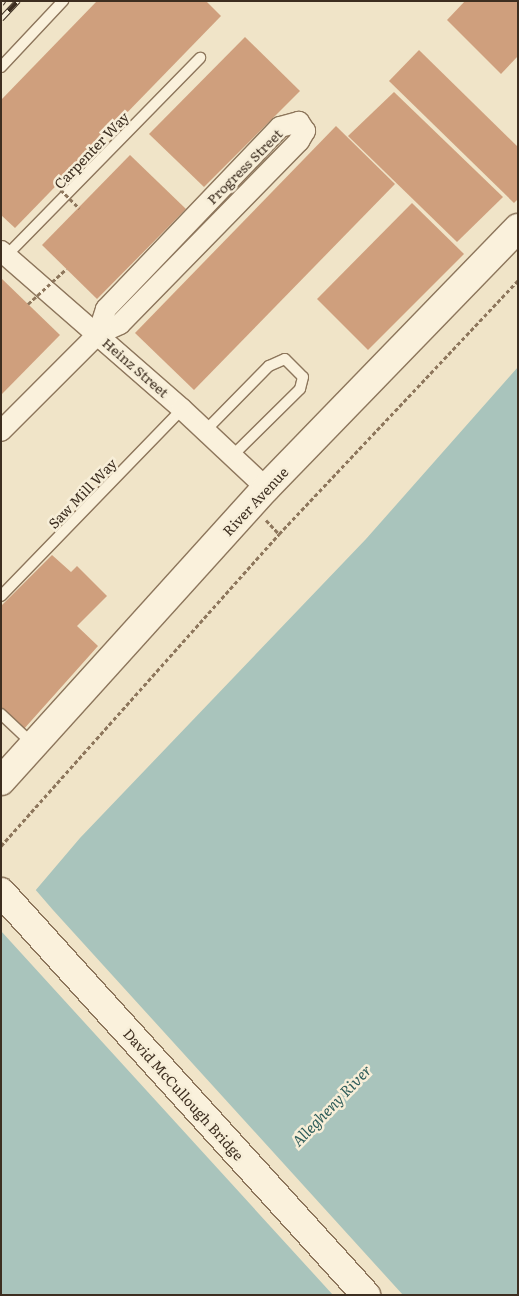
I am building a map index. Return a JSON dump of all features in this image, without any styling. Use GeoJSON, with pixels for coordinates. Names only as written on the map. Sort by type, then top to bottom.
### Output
{"type":"FeatureCollection","features":[{"type":"Feature","properties":{"kind":"street","name":"Progress Street"},"geometry":{"type":"LineString","coordinates":[[1,431],[98,334],[120,324],[299,142],[305,131],[299,122],[280,127],[106,309],[98,334]]}},
{"type":"Feature","properties":{"kind":"street","name":"River Avenue"},"geometry":{"type":"LineString","coordinates":[[1,781],[266,488],[518,228]]}},
{"type":"Feature","properties":{"kind":"street","name":"Heinz Street"},"geometry":{"type":"LineString","coordinates":[[3,256],[98,334],[182,408],[266,488]]}},
{"type":"Feature","properties":{"kind":"street","name":"David McCullough Bridge"},"geometry":{"type":"LineString","coordinates":[[1,892],[366,1295]]}},
{"type":"Feature","properties":{"kind":"lane"},"geometry":{"type":"LineString","coordinates":[[1,67],[63,1]]}},
{"type":"Feature","properties":{"kind":"lane","name":"Carpenter Way"},"geometry":{"type":"LineString","coordinates":[[3,256],[200,58]]}},
{"type":"Feature","properties":{"kind":"lane"},"geometry":{"type":"LineString","coordinates":[[206,430],[269,366],[285,360],[303,378],[300,389],[232,456]]}},
{"type":"Feature","properties":{"kind":"lane","name":"Saw Mill Way"},"geometry":{"type":"LineString","coordinates":[[1,596],[182,408]]}},
{"type":"Feature","properties":{"kind":"lane"},"geometry":{"type":"LineString","coordinates":[[1,714],[33,744]]}},
{"type":"Feature","properties":{"kind":"path"},"geometry":{"type":"LineString","coordinates":[[56,186],[79,208]]}},
{"type":"Feature","properties":{"kind":"path"},"geometry":{"type":"LineString","coordinates":[[28,304],[66,269]]}},
{"type":"Feature","properties":{"kind":"path"},"geometry":{"type":"LineString","coordinates":[[1,846],[279,534],[518,280]]}},
{"type":"Feature","properties":{"kind":"water","name":"Allegheny River"},"geometry":{"type":"Polygon","coordinates":[[[518,367],[518,1295],[1,1295],[1,931],[80,838],[366,539],[518,367]]]}},
{"type":"Feature","properties":{"kind":"pier"},"geometry":{"type":"Polygon","coordinates":[[[34,888],[403,1295],[333,1295],[1,931],[1,927],[34,888]]]}},
{"type":"Feature","properties":{"kind":"building"},"geometry":{"type":"Polygon","coordinates":[[[97,1],[206,1],[221,16],[15,228],[1,215],[1,100],[97,1]]]}},
{"type":"Feature","properties":{"kind":"building"},"geometry":{"type":"Polygon","coordinates":[[[465,1],[518,1],[518,56],[501,74],[447,20],[465,1]]]}},
{"type":"Feature","properties":{"kind":"building"},"geometry":{"type":"Polygon","coordinates":[[[245,37],[300,91],[204,187],[149,134],[245,37]]]}},
{"type":"Feature","properties":{"kind":"building"},"geometry":{"type":"Polygon","coordinates":[[[419,50],[518,147],[518,199],[514,203],[389,81],[419,50]]]}},
{"type":"Feature","properties":{"kind":"building"},"geometry":{"type":"Polygon","coordinates":[[[394,92],[503,197],[457,242],[348,136],[394,92]]]}},
{"type":"Feature","properties":{"kind":"building"},"geometry":{"type":"Polygon","coordinates":[[[336,126],[395,184],[194,390],[135,333],[336,126]]]}},
{"type":"Feature","properties":{"kind":"building"},"geometry":{"type":"Polygon","coordinates":[[[130,155],[186,209],[97,299],[42,245],[130,155]]]}},
{"type":"Feature","properties":{"kind":"building"},"geometry":{"type":"Polygon","coordinates":[[[412,203],[464,254],[368,350],[317,299],[412,203]]]}},
{"type":"Feature","properties":{"kind":"building"},"geometry":{"type":"Polygon","coordinates":[[[1,278],[60,335],[1,395],[1,278]]]}},
{"type":"Feature","properties":{"kind":"building"},"geometry":{"type":"Polygon","coordinates":[[[52,555],[71,572],[77,566],[107,596],[77,626],[98,646],[23,730],[1,709],[1,606],[52,555]]]}},
{"type":"Feature","properties":{"kind":"railway"},"geometry":{"type":"LineString","coordinates":[[1,19],[18,1]]}}]}
